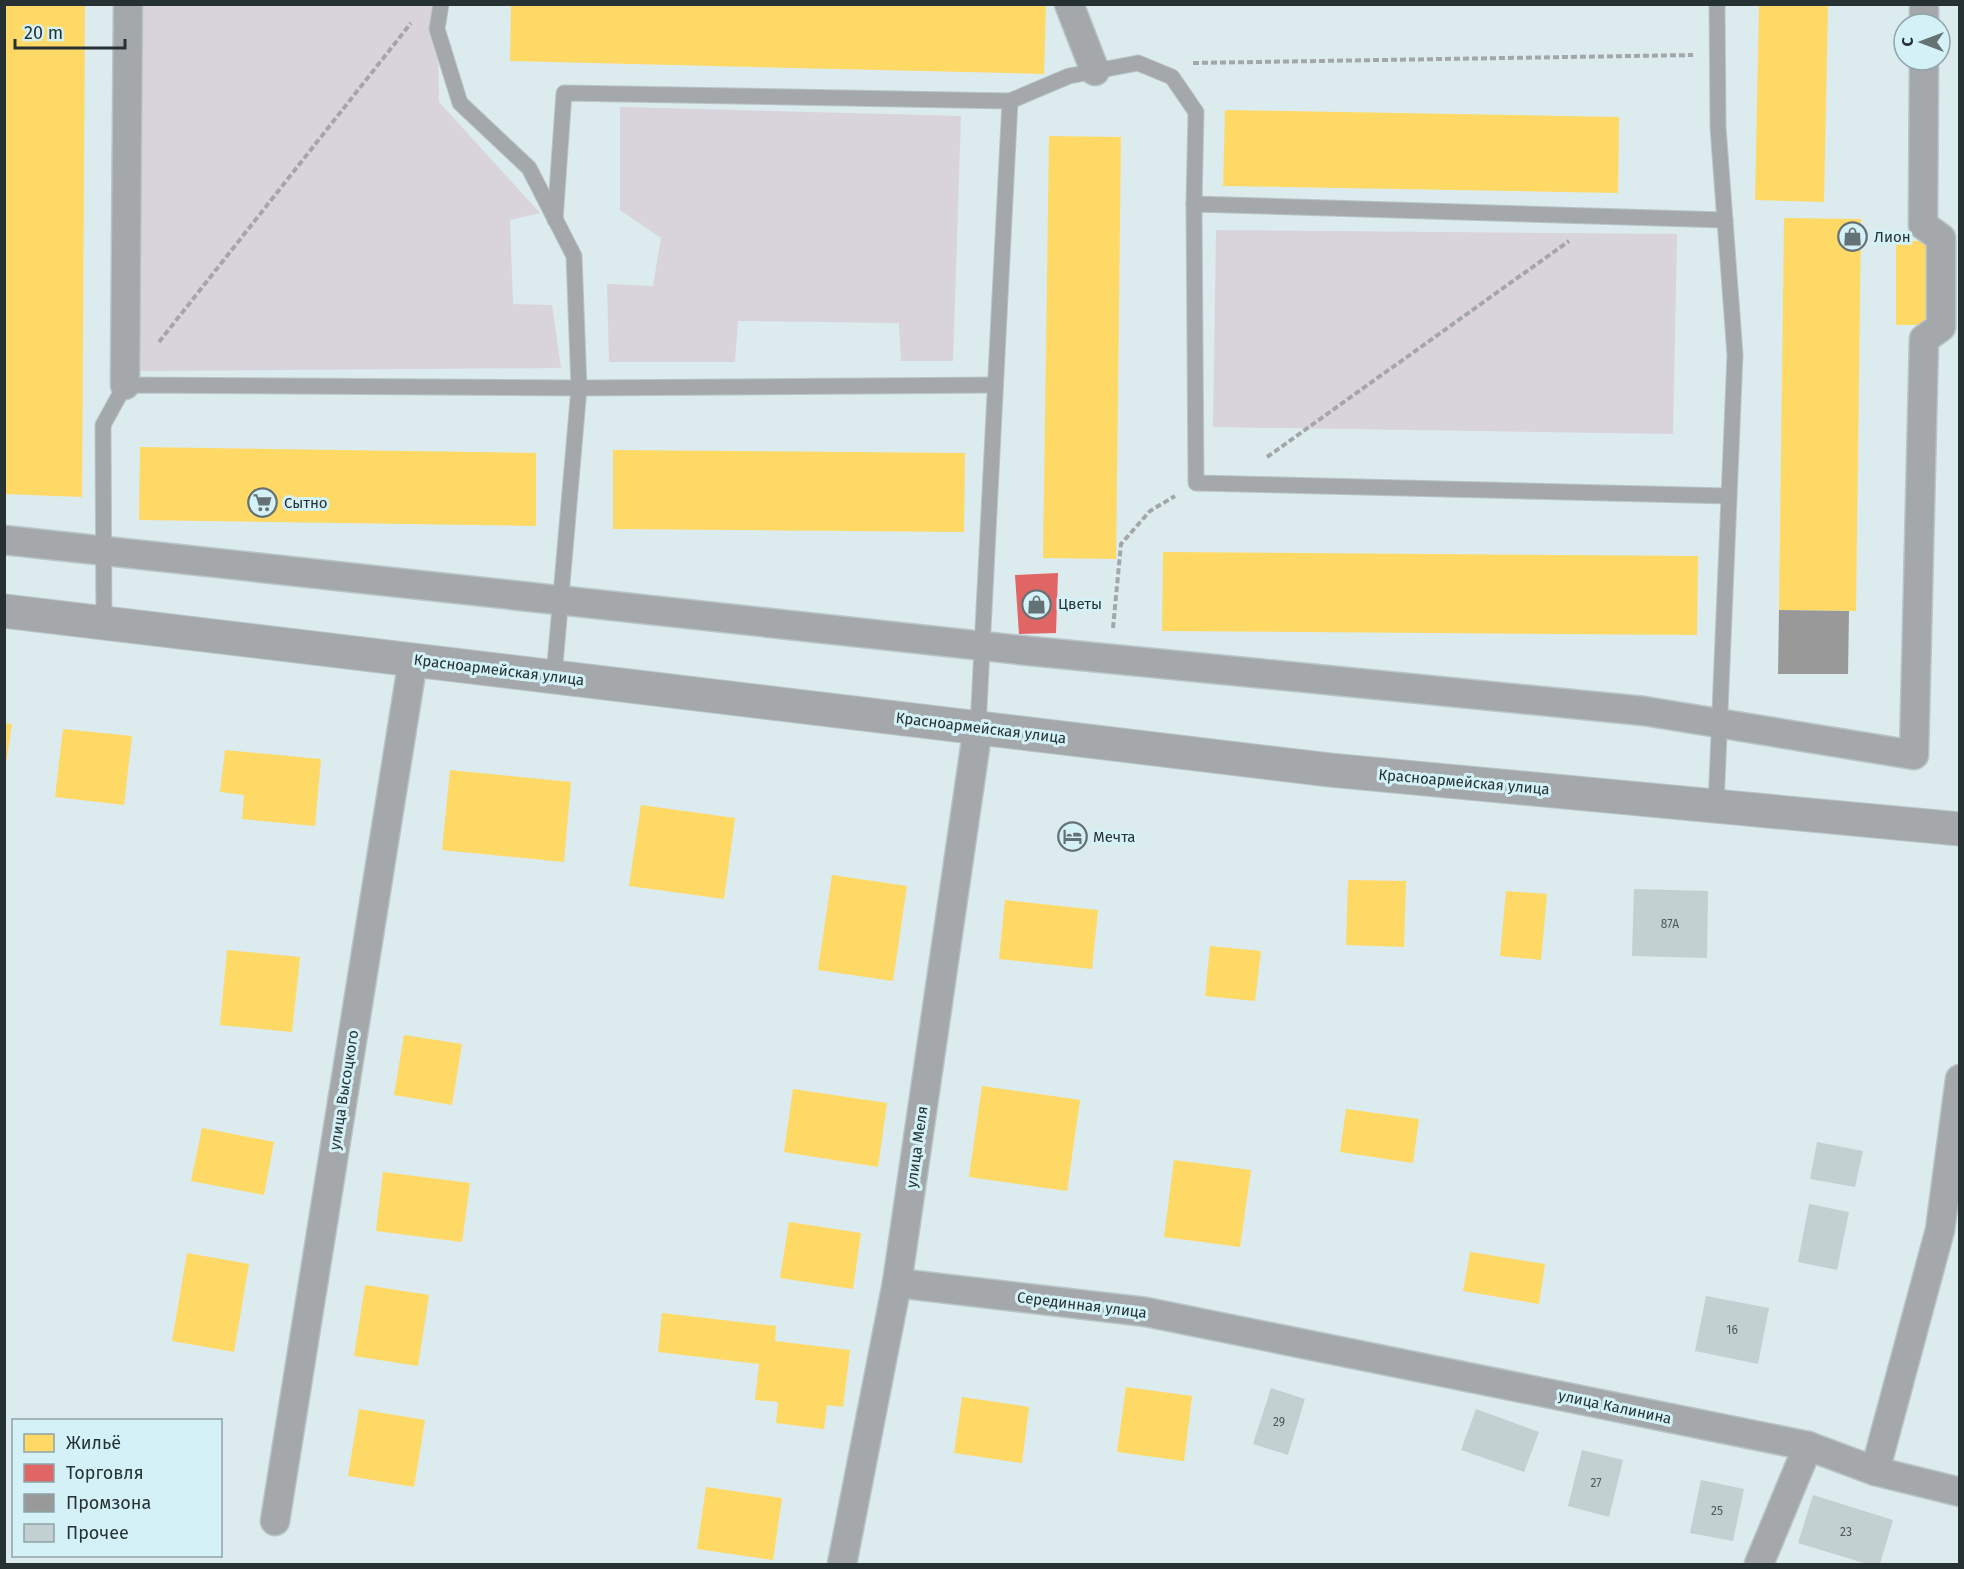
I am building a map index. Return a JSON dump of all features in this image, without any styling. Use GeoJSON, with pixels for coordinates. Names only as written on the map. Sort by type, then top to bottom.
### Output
{"type":"FeatureCollection","features":[{"type":"Feature","properties":{"kind":"street"},"geometry":{"type":"LineString","coordinates":[[125,385],[128,4]]}},
{"type":"Feature","properties":{"kind":"street"},"geometry":{"type":"LineString","coordinates":[[1069,4],[1095,71]]}},
{"type":"Feature","properties":{"kind":"street"},"geometry":{"type":"LineString","coordinates":[[4,540],[982,646],[1644,711],[1914,755],[1924,339],[1941,327],[1941,238],[1923,225],[1924,72]]}},
{"type":"Feature","properties":{"kind":"street","name":"Красноармейская улица"},"geometry":{"type":"LineString","coordinates":[[4,611],[1330,770],[1959,829]]}},
{"type":"Feature","properties":{"kind":"street","name":"улица Высоцкого"},"geometry":{"type":"LineString","coordinates":[[275,1521],[413,660]]}},
{"type":"Feature","properties":{"kind":"street","name":"улица Меля"},"geometry":{"type":"LineString","coordinates":[[842,1564],[897,1283],[978,727]]}},
{"type":"Feature","properties":{"kind":"street"},"geometry":{"type":"LineString","coordinates":[[1875,1471],[1940,1230],[1959,1079]]}},
{"type":"Feature","properties":{"kind":"street","name":"Серединная улица"},"geometry":{"type":"LineString","coordinates":[[897,1283],[1146,1312],[1266,1335]]}},
{"type":"Feature","properties":{"kind":"street","name":"улица Калинина"},"geometry":{"type":"LineString","coordinates":[[1266,1335],[1808,1446],[1875,1471],[1959,1492]]}},
{"type":"Feature","properties":{"kind":"street"},"geometry":{"type":"LineString","coordinates":[[1759,1564],[1808,1446]]}},
{"type":"Feature","properties":{"kind":"lane"},"geometry":{"type":"LineString","coordinates":[[441,4],[437,29],[460,103],[529,168],[574,256],[579,387],[554,676]]}},
{"type":"Feature","properties":{"kind":"lane"},"geometry":{"type":"LineString","coordinates":[[1716,806],[1735,355],[1718,127],[1718,4]]}},
{"type":"Feature","properties":{"kind":"lane"},"geometry":{"type":"LineString","coordinates":[[555,220],[564,93],[1010,101],[1069,76],[1138,63],[1172,77],[1196,112],[1194,204],[1196,483],[1729,496]]}},
{"type":"Feature","properties":{"kind":"lane"},"geometry":{"type":"LineString","coordinates":[[978,727],[1010,101]]}},
{"type":"Feature","properties":{"kind":"lane"},"geometry":{"type":"LineString","coordinates":[[1194,204],[1725,220]]}},
{"type":"Feature","properties":{"kind":"lane"},"geometry":{"type":"LineString","coordinates":[[105,623],[103,425],[125,385],[995,386]]}},
{"type":"Feature","properties":{"kind":"path"},"geometry":{"type":"LineString","coordinates":[[125,385],[412,22]]}},
{"type":"Feature","properties":{"kind":"path"},"geometry":{"type":"LineString","coordinates":[[1138,63],[1718,55]]}},
{"type":"Feature","properties":{"kind":"path"},"geometry":{"type":"LineString","coordinates":[[1230,484],[1604,217]]}},
{"type":"Feature","properties":{"kind":"path"},"geometry":{"type":"LineString","coordinates":[[1109,658],[1120,572],[1121,544],[1150,511],[1196,483]]}},
{"type":"Feature","properties":{"kind":"shaded area"},"geometry":{"type":"Polygon","coordinates":[[[139,5],[437,5],[439,102],[540,213],[510,220],[513,304],[552,305],[561,368],[137,371],[139,5]]]}},
{"type":"Feature","properties":{"kind":"shaded area"},"geometry":{"type":"Polygon","coordinates":[[[620,107],[961,116],[953,361],[901,361],[899,323],[738,321],[735,362],[609,362],[607,284],[653,286],[661,238],[620,210],[620,107]]]}},
{"type":"Feature","properties":{"kind":"shaded area"},"geometry":{"type":"Polygon","coordinates":[[[1216,230],[1677,234],[1673,434],[1213,427],[1216,230]]]}},
{"type":"Feature","properties":{"kind":"building: Жильё"},"geometry":{"type":"Polygon","coordinates":[[[4,4],[85,4],[82,497],[4,494],[4,4]]]}},
{"type":"Feature","properties":{"kind":"building: Жильё"},"geometry":{"type":"Polygon","coordinates":[[[511,4],[1046,4],[1044,74],[510,61],[511,4]]]}},
{"type":"Feature","properties":{"kind":"building: Жильё"},"geometry":{"type":"Polygon","coordinates":[[[1759,4],[1828,4],[1824,202],[1755,200],[1759,4]]]}},
{"type":"Feature","properties":{"kind":"building: Жильё"},"geometry":{"type":"Polygon","coordinates":[[[1225,110],[1619,117],[1618,193],[1223,186],[1225,110]]]}},
{"type":"Feature","properties":{"kind":"building: Жильё"},"geometry":{"type":"Polygon","coordinates":[[[1049,136],[1121,137],[1116,559],[1043,558],[1049,136]]]}},
{"type":"Feature","properties":{"kind":"building: Жильё"},"geometry":{"type":"Polygon","coordinates":[[[1784,218],[1861,219],[1856,611],[1779,610],[1784,218]]]}},
{"type":"Feature","properties":{"kind":"building: Жильё"},"geometry":{"type":"Polygon","coordinates":[[[1896,241],[1935,241],[1934,325],[1896,325],[1896,241]]]}},
{"type":"Feature","properties":{"kind":"building: Жильё"},"geometry":{"type":"Polygon","coordinates":[[[140,447],[536,453],[536,526],[139,520],[140,447]]]}},
{"type":"Feature","properties":{"kind":"building: Жильё"},"geometry":{"type":"Polygon","coordinates":[[[613,450],[965,453],[964,532],[613,529],[613,450]]]}},
{"type":"Feature","properties":{"kind":"building: Жильё"},"geometry":{"type":"Polygon","coordinates":[[[1163,552],[1698,556],[1697,635],[1162,631],[1163,552]]]}},
{"type":"Feature","properties":{"kind":"building: Жильё"},"geometry":{"type":"Polygon","coordinates":[[[4,723],[12,724],[6,764],[4,764],[4,723]]]}},
{"type":"Feature","properties":{"kind":"building: Жильё"},"geometry":{"type":"Polygon","coordinates":[[[63,729],[132,736],[124,805],[55,797],[63,729]]]}},
{"type":"Feature","properties":{"kind":"building: Жильё"},"geometry":{"type":"Polygon","coordinates":[[[225,750],[321,759],[315,826],[242,819],[244,795],[220,792],[225,750]]]}},
{"type":"Feature","properties":{"kind":"building: Жильё"},"geometry":{"type":"Polygon","coordinates":[[[450,770],[571,782],[564,862],[442,850],[450,770]]]}},
{"type":"Feature","properties":{"kind":"building: Жильё"},"geometry":{"type":"Polygon","coordinates":[[[641,805],[735,818],[724,899],[629,886],[641,805]]]}},
{"type":"Feature","properties":{"kind":"building: Жильё"},"geometry":{"type":"Polygon","coordinates":[[[832,875],[907,886],[893,981],[818,970],[832,875]]]}},
{"type":"Feature","properties":{"kind":"building: Жильё"},"geometry":{"type":"Polygon","coordinates":[[[1348,880],[1406,881],[1404,947],[1346,945],[1348,880]]]}},
{"type":"Feature","properties":{"kind":"building: Жильё"},"geometry":{"type":"Polygon","coordinates":[[[1506,891],[1547,894],[1541,960],[1500,956],[1506,891]]]}},
{"type":"Feature","properties":{"kind":"building: Жильё"},"geometry":{"type":"Polygon","coordinates":[[[1005,900],[1098,910],[1092,969],[999,959],[1005,900]]]}},
{"type":"Feature","properties":{"kind":"building: Жильё"},"geometry":{"type":"Polygon","coordinates":[[[1210,946],[1261,951],[1255,1001],[1205,996],[1210,946]]]}},
{"type":"Feature","properties":{"kind":"building: Жильё"},"geometry":{"type":"Polygon","coordinates":[[[227,950],[300,957],[292,1032],[220,1025],[227,950]]]}},
{"type":"Feature","properties":{"kind":"building: Жильё"},"geometry":{"type":"Polygon","coordinates":[[[404,1035],[462,1044],[452,1105],[394,1095],[404,1035]]]}},
{"type":"Feature","properties":{"kind":"building: Жильё"},"geometry":{"type":"Polygon","coordinates":[[[982,1086],[1080,1100],[1067,1191],[969,1177],[982,1086]]]}},
{"type":"Feature","properties":{"kind":"building: Жильё"},"geometry":{"type":"Polygon","coordinates":[[[793,1089],[887,1103],[878,1167],[784,1152],[793,1089]]]}},
{"type":"Feature","properties":{"kind":"building: Жильё"},"geometry":{"type":"Polygon","coordinates":[[[1346,1109],[1419,1119],[1413,1163],[1340,1152],[1346,1109]]]}},
{"type":"Feature","properties":{"kind":"building: Жильё"},"geometry":{"type":"Polygon","coordinates":[[[202,1128],[274,1142],[264,1195],[191,1181],[202,1128]]]}},
{"type":"Feature","properties":{"kind":"building: Жильё"},"geometry":{"type":"Polygon","coordinates":[[[1174,1160],[1251,1170],[1240,1247],[1164,1237],[1174,1160]]]}},
{"type":"Feature","properties":{"kind":"building: Жильё"},"geometry":{"type":"Polygon","coordinates":[[[383,1172],[470,1183],[462,1242],[376,1231],[383,1172]]]}},
{"type":"Feature","properties":{"kind":"building: Жильё"},"geometry":{"type":"Polygon","coordinates":[[[789,1222],[861,1233],[853,1289],[780,1278],[789,1222]]]}},
{"type":"Feature","properties":{"kind":"building: Жильё"},"geometry":{"type":"Polygon","coordinates":[[[1470,1252],[1545,1264],[1539,1304],[1463,1291],[1470,1252]]]}},
{"type":"Feature","properties":{"kind":"building: Жильё"},"geometry":{"type":"Polygon","coordinates":[[[187,1253],[249,1264],[234,1352],[172,1341],[187,1253]]]}},
{"type":"Feature","properties":{"kind":"building: Жильё"},"geometry":{"type":"Polygon","coordinates":[[[365,1285],[429,1295],[418,1366],[354,1356],[365,1285]]]}},
{"type":"Feature","properties":{"kind":"building: Жильё"},"geometry":{"type":"Polygon","coordinates":[[[662,1313],[776,1326],[775,1341],[850,1350],[843,1407],[827,1405],[824,1429],[776,1423],[778,1402],[755,1400],[759,1364],[658,1352],[662,1313]]]}},
{"type":"Feature","properties":{"kind":"building: Жильё"},"geometry":{"type":"Polygon","coordinates":[[[1126,1387],[1192,1396],[1184,1461],[1117,1452],[1126,1387]]]}},
{"type":"Feature","properties":{"kind":"building: Жильё"},"geometry":{"type":"Polygon","coordinates":[[[962,1397],[1029,1407],[1022,1463],[954,1453],[962,1397]]]}},
{"type":"Feature","properties":{"kind":"building: Жильё"},"geometry":{"type":"Polygon","coordinates":[[[359,1409],[425,1420],[414,1487],[348,1476],[359,1409]]]}},
{"type":"Feature","properties":{"kind":"building: Жильё"},"geometry":{"type":"Polygon","coordinates":[[[706,1487],[782,1498],[773,1560],[697,1549],[706,1487]]]}},
{"type":"Feature","properties":{"kind":"building: Торговля","name":"Цветы"},"geometry":{"type":"Polygon","coordinates":[[[1058,573],[1056,633],[1019,634],[1015,575],[1058,573]]]}},
{"type":"Feature","properties":{"kind":"building: Промзона"},"geometry":{"type":"Polygon","coordinates":[[[1779,610],[1849,611],[1848,674],[1778,674],[1779,610]]]}},
{"type":"Feature","properties":{"kind":"building: Прочее"},"geometry":{"type":"Polygon","coordinates":[[[1634,889],[1708,891],[1707,958],[1632,956],[1634,889]]]}},
{"type":"Feature","properties":{"kind":"building: Прочее"},"geometry":{"type":"Polygon","coordinates":[[[1817,1142],[1863,1151],[1855,1187],[1810,1179],[1817,1142]]]}},
{"type":"Feature","properties":{"kind":"building: Прочее"},"geometry":{"type":"Polygon","coordinates":[[[1809,1204],[1849,1212],[1837,1270],[1798,1262],[1809,1204]]]}},
{"type":"Feature","properties":{"kind":"building: Прочее"},"geometry":{"type":"Polygon","coordinates":[[[1706,1296],[1769,1308],[1758,1364],[1695,1351],[1706,1296]]]}},
{"type":"Feature","properties":{"kind":"building: Прочее"},"geometry":{"type":"Polygon","coordinates":[[[1271,1388],[1305,1399],[1288,1455],[1253,1444],[1271,1388]]]}},
{"type":"Feature","properties":{"kind":"building: Прочее"},"geometry":{"type":"Polygon","coordinates":[[[1476,1409],[1539,1432],[1524,1472],[1461,1450],[1476,1409]]]}},
{"type":"Feature","properties":{"kind":"building: Прочее"},"geometry":{"type":"Polygon","coordinates":[[[1582,1450],[1623,1460],[1609,1517],[1568,1506],[1582,1450]]]}},
{"type":"Feature","properties":{"kind":"building: Прочее"},"geometry":{"type":"Polygon","coordinates":[[[1701,1480],[1744,1489],[1733,1541],[1690,1533],[1701,1480]]]}},
{"type":"Feature","properties":{"kind":"building: Прочее"},"geometry":{"type":"Polygon","coordinates":[[[1813,1495],[1893,1520],[1880,1564],[1867,1564],[1798,1543],[1813,1495]]]}},
{"type":"Feature","properties":{"kind":"place","name":"Лион"},"geometry":{"type":"Point","coordinates":[1853,237]}},
{"type":"Feature","properties":{"kind":"place","name":"Сытно"},"geometry":{"type":"Point","coordinates":[263,503]}},
{"type":"Feature","properties":{"kind":"place","name":"Цветы"},"geometry":{"type":"Point","coordinates":[1037,604]}},
{"type":"Feature","properties":{"kind":"place","name":"Мечта"},"geometry":{"type":"Point","coordinates":[1072,837]}}]}
